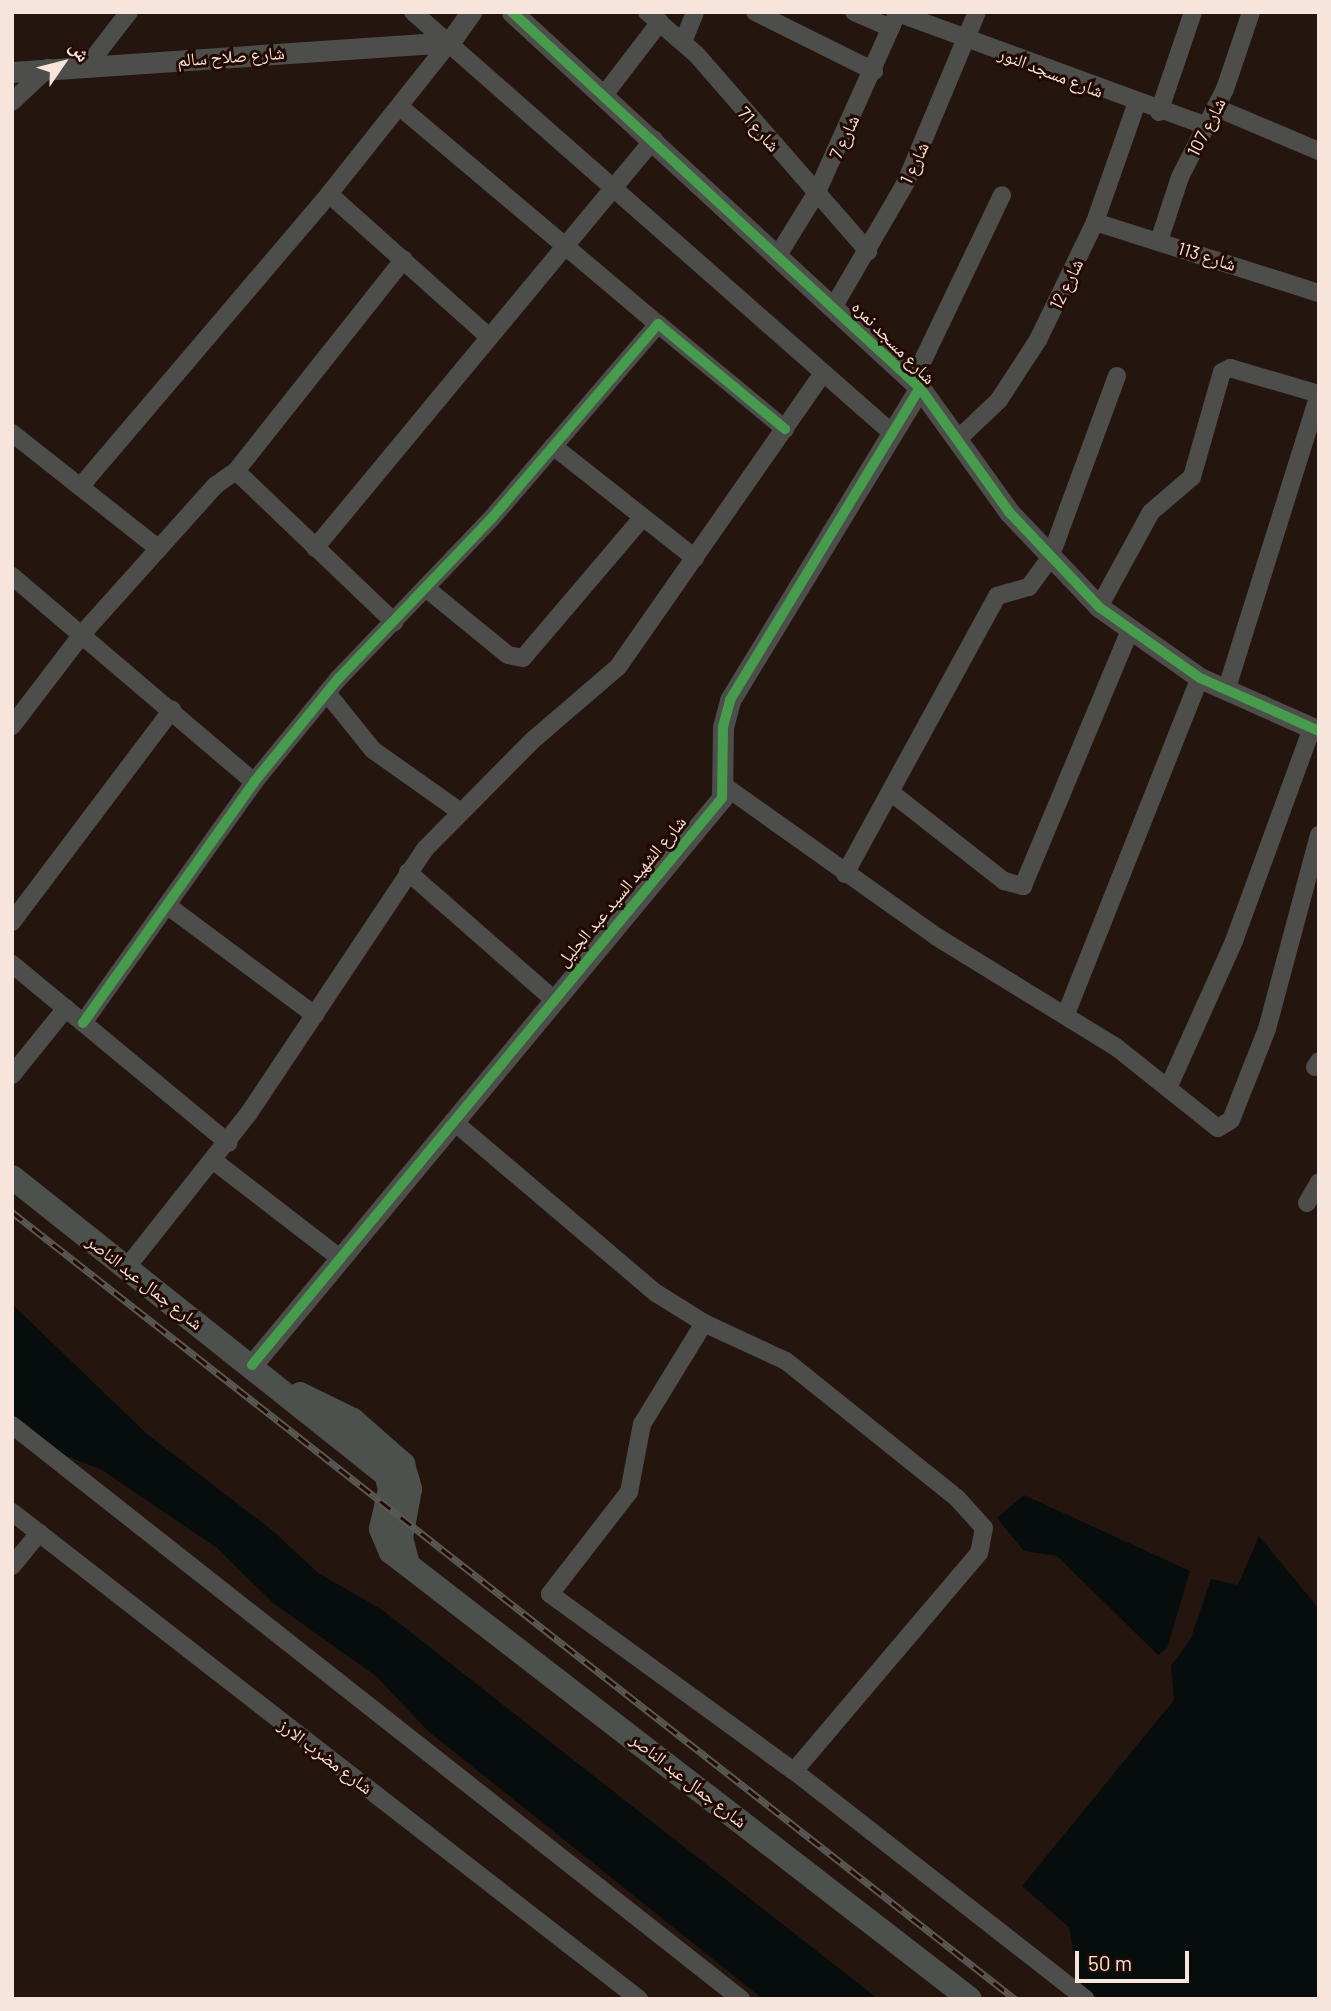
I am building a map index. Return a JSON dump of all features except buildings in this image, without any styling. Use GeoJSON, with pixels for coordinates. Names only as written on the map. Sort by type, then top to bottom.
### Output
{"type":"FeatureCollection","features":[{"type":"Feature","properties":{"kind":"main road","name":"شارع جمال عبد الناصر"},"geometry":{"type":"LineString","coordinates":[[12,1177],[386,1474],[390,1489],[382,1537],[391,1552],[407,1561],[970,1999]]}},
{"type":"Feature","properties":{"kind":"street"},"geometry":{"type":"LineString","coordinates":[[88,65],[129,12]]}},
{"type":"Feature","properties":{"kind":"street"},"geometry":{"type":"LineString","coordinates":[[413,12],[450,42],[612,190],[892,433]]}},
{"type":"Feature","properties":{"kind":"street"},"geometry":{"type":"LineString","coordinates":[[80,487],[329,194],[400,107],[471,12]]}},
{"type":"Feature","properties":{"kind":"street","name":"شارع مسجد نمره"},"geometry":{"type":"LineString","coordinates":[[512,12],[654,139],[916,385],[1050,558],[1099,607],[1129,632],[1200,678],[1315,729]]}},
{"type":"Feature","properties":{"kind":"street"},"geometry":{"type":"LineString","coordinates":[[683,42],[695,12]]}},
{"type":"Feature","properties":{"kind":"street"},"geometry":{"type":"LineString","coordinates":[[755,12],[874,71]]}},
{"type":"Feature","properties":{"kind":"street","name":"شارع مسجد النور"},"geometry":{"type":"LineString","coordinates":[[854,12],[896,18],[966,39],[1136,105],[1206,127]]}},
{"type":"Feature","properties":{"kind":"street","name":"شارع 1"},"geometry":{"type":"LineString","coordinates":[[834,306],[905,184],[977,12]]}},
{"type":"Feature","properties":{"kind":"street","name":"شارع 107"},"geometry":{"type":"LineString","coordinates":[[1159,241],[1180,177],[1217,108],[1251,12]]}},
{"type":"Feature","properties":{"kind":"street"},"geometry":{"type":"LineString","coordinates":[[1158,112],[1190,13]]}},
{"type":"Feature","properties":{"kind":"street"},"geometry":{"type":"LineString","coordinates":[[604,95],[653,17]]}},
{"type":"Feature","properties":{"kind":"street","name":"شارع 71"},"geometry":{"type":"LineString","coordinates":[[653,17],[683,42],[868,251]]}},
{"type":"Feature","properties":{"kind":"street","name":"شارع 7"},"geometry":{"type":"LineString","coordinates":[[778,255],[817,192],[896,18]]}},
{"type":"Feature","properties":{"kind":"street","name":"شارع صلاح سالم"},"geometry":{"type":"LineString","coordinates":[[12,72],[450,42]]}},
{"type":"Feature","properties":{"kind":"street"},"geometry":{"type":"LineString","coordinates":[[12,102],[48,68]]}},
{"type":"Feature","properties":{"kind":"street","name":"شارع 12"},"geometry":{"type":"LineString","coordinates":[[957,440],[999,400],[1027,361],[1095,222],[1136,105]]}},
{"type":"Feature","properties":{"kind":"street"},"geometry":{"type":"LineString","coordinates":[[400,107],[785,429]]}},
{"type":"Feature","properties":{"kind":"street"},"geometry":{"type":"LineString","coordinates":[[1217,108],[1319,151]]}},
{"type":"Feature","properties":{"kind":"street"},"geometry":{"type":"LineString","coordinates":[[315,548],[654,139]]}},
{"type":"Feature","properties":{"kind":"street"},"geometry":{"type":"LineString","coordinates":[[329,194],[489,337]]}},
{"type":"Feature","properties":{"kind":"street"},"geometry":{"type":"LineString","coordinates":[[1002,195],[892,433],[730,700],[723,727],[726,787],[845,874],[1066,1014],[1168,1088],[1212,1125],[1223,1128],[1229,1123],[1280,988],[1319,835]]}},
{"type":"Feature","properties":{"kind":"street","name":"شارع 113"},"geometry":{"type":"LineString","coordinates":[[1095,222],[1319,293]]}},
{"type":"Feature","properties":{"kind":"street"},"geometry":{"type":"LineString","coordinates":[[12,726],[83,632],[236,471],[404,259]]}},
{"type":"Feature","properties":{"kind":"street"},"geometry":{"type":"LineString","coordinates":[[83,1024],[254,782],[327,693],[426,589],[658,324]]}},
{"type":"Feature","properties":{"kind":"street"},"geometry":{"type":"LineString","coordinates":[[1099,607],[1151,512],[1192,477],[1222,372],[1230,368],[1319,395],[1226,691]]}},
{"type":"Feature","properties":{"kind":"street"},"geometry":{"type":"LineString","coordinates":[[127,1267],[228,1143],[316,1015],[408,872],[459,811],[604,682],[695,558],[823,373]]}},
{"type":"Feature","properties":{"kind":"street"},"geometry":{"type":"LineString","coordinates":[[845,874],[892,793],[997,596],[1029,587],[1050,558],[1116,376]]}},
{"type":"Feature","properties":{"kind":"street"},"geometry":{"type":"LineString","coordinates":[[12,433],[159,549]]}},
{"type":"Feature","properties":{"kind":"street"},"geometry":{"type":"LineString","coordinates":[[553,446],[695,558]]}},
{"type":"Feature","properties":{"kind":"street"},"geometry":{"type":"LineString","coordinates":[[236,471],[394,622]]}},
{"type":"Feature","properties":{"kind":"street"},"geometry":{"type":"LineString","coordinates":[[426,589],[508,656],[523,658],[643,517]]}},
{"type":"Feature","properties":{"kind":"street"},"geometry":{"type":"LineString","coordinates":[[12,576],[83,632],[254,782]]}},
{"type":"Feature","properties":{"kind":"street"},"geometry":{"type":"LineString","coordinates":[[892,793],[1003,881],[1023,886],[1129,632]]}},
{"type":"Feature","properties":{"kind":"street"},"geometry":{"type":"LineString","coordinates":[[1066,1014],[1200,678]]}},
{"type":"Feature","properties":{"kind":"street"},"geometry":{"type":"LineString","coordinates":[[327,693],[373,750],[459,811]]}},
{"type":"Feature","properties":{"kind":"street"},"geometry":{"type":"LineString","coordinates":[[12,922],[172,710]]}},
{"type":"Feature","properties":{"kind":"street"},"geometry":{"type":"LineString","coordinates":[[1168,1088],[1234,940],[1315,729]]}},
{"type":"Feature","properties":{"kind":"street","name":"شارع الشهيد السيد عبد الجليل"},"geometry":{"type":"LineString","coordinates":[[252,1366],[553,999],[716,806],[726,787]]}},
{"type":"Feature","properties":{"kind":"street"},"geometry":{"type":"LineString","coordinates":[[408,872],[553,999]]}},
{"type":"Feature","properties":{"kind":"street"},"geometry":{"type":"LineString","coordinates":[[168,906],[316,1015]]}},
{"type":"Feature","properties":{"kind":"street"},"geometry":{"type":"LineString","coordinates":[[12,964],[228,1143]]}},
{"type":"Feature","properties":{"kind":"street"},"geometry":{"type":"LineString","coordinates":[[12,1075],[65,1008]]}},
{"type":"Feature","properties":{"kind":"street"},"geometry":{"type":"LineString","coordinates":[[453,1121],[638,1279],[704,1323],[786,1362],[957,1498],[980,1521],[986,1536],[979,1553],[794,1771]]}},
{"type":"Feature","properties":{"kind":"street"},"geometry":{"type":"LineString","coordinates":[[214,1161],[340,1258]]}},
{"type":"Feature","properties":{"kind":"street"},"geometry":{"type":"LineString","coordinates":[[1307,1203],[1319,1182]]}},
{"type":"Feature","properties":{"kind":"street"},"geometry":{"type":"LineString","coordinates":[[704,1323],[642,1424],[629,1492],[550,1594],[794,1771],[1086,1999]]}},
{"type":"Feature","properties":{"kind":"street"},"geometry":{"type":"LineString","coordinates":[[12,1425],[741,1999]]}},
{"type":"Feature","properties":{"kind":"street","name":"شارع مضرب الارز"},"geometry":{"type":"LineString","coordinates":[[12,1512],[639,1999]]}},
{"type":"Feature","properties":{"kind":"street"},"geometry":{"type":"LineString","coordinates":[[12,1566],[38,1533]]}},
{"type":"Feature","properties":{"kind":"shaded area"},"geometry":{"type":"Polygon","coordinates":[[[12,1304],[147,1434],[273,1531],[318,1573],[381,1609],[878,1999],[763,1999],[428,1731],[376,1676],[273,1603],[217,1548],[102,1470],[59,1453],[12,1415],[12,1304]]]}},
{"type":"Feature","properties":{"kind":"shaded area"},"geometry":{"type":"Polygon","coordinates":[[[1024,1495],[1190,1571],[1167,1648],[1158,1655],[1057,1556],[1024,1551],[997,1518],[1024,1495]]]}},
{"type":"Feature","properties":{"kind":"shaded area"},"geometry":{"type":"Polygon","coordinates":[[[1259,1536],[1319,1609],[1319,1999],[1099,1999],[1079,1984],[1069,1927],[1022,1886],[1174,1700],[1171,1666],[1191,1638],[1211,1579],[1238,1585],[1259,1536]]]}},
{"type":"Feature","properties":{"kind":"railway"},"geometry":{"type":"LineString","coordinates":[[12,1212],[1015,1999]]}},
{"type":"Feature","properties":{"kind":"cycle path"},"geometry":{"type":"LineString","coordinates":[[512,12],[920,388],[1009,512],[1099,607],[1200,678],[1319,731]]}},
{"type":"Feature","properties":{"kind":"cycle path"},"geometry":{"type":"LineString","coordinates":[[83,1023],[254,782],[338,679],[491,519],[658,324],[785,429]]}},
{"type":"Feature","properties":{"kind":"cycle path"},"geometry":{"type":"LineString","coordinates":[[252,1365],[722,798],[723,727],[730,700],[920,388]]}}]}
